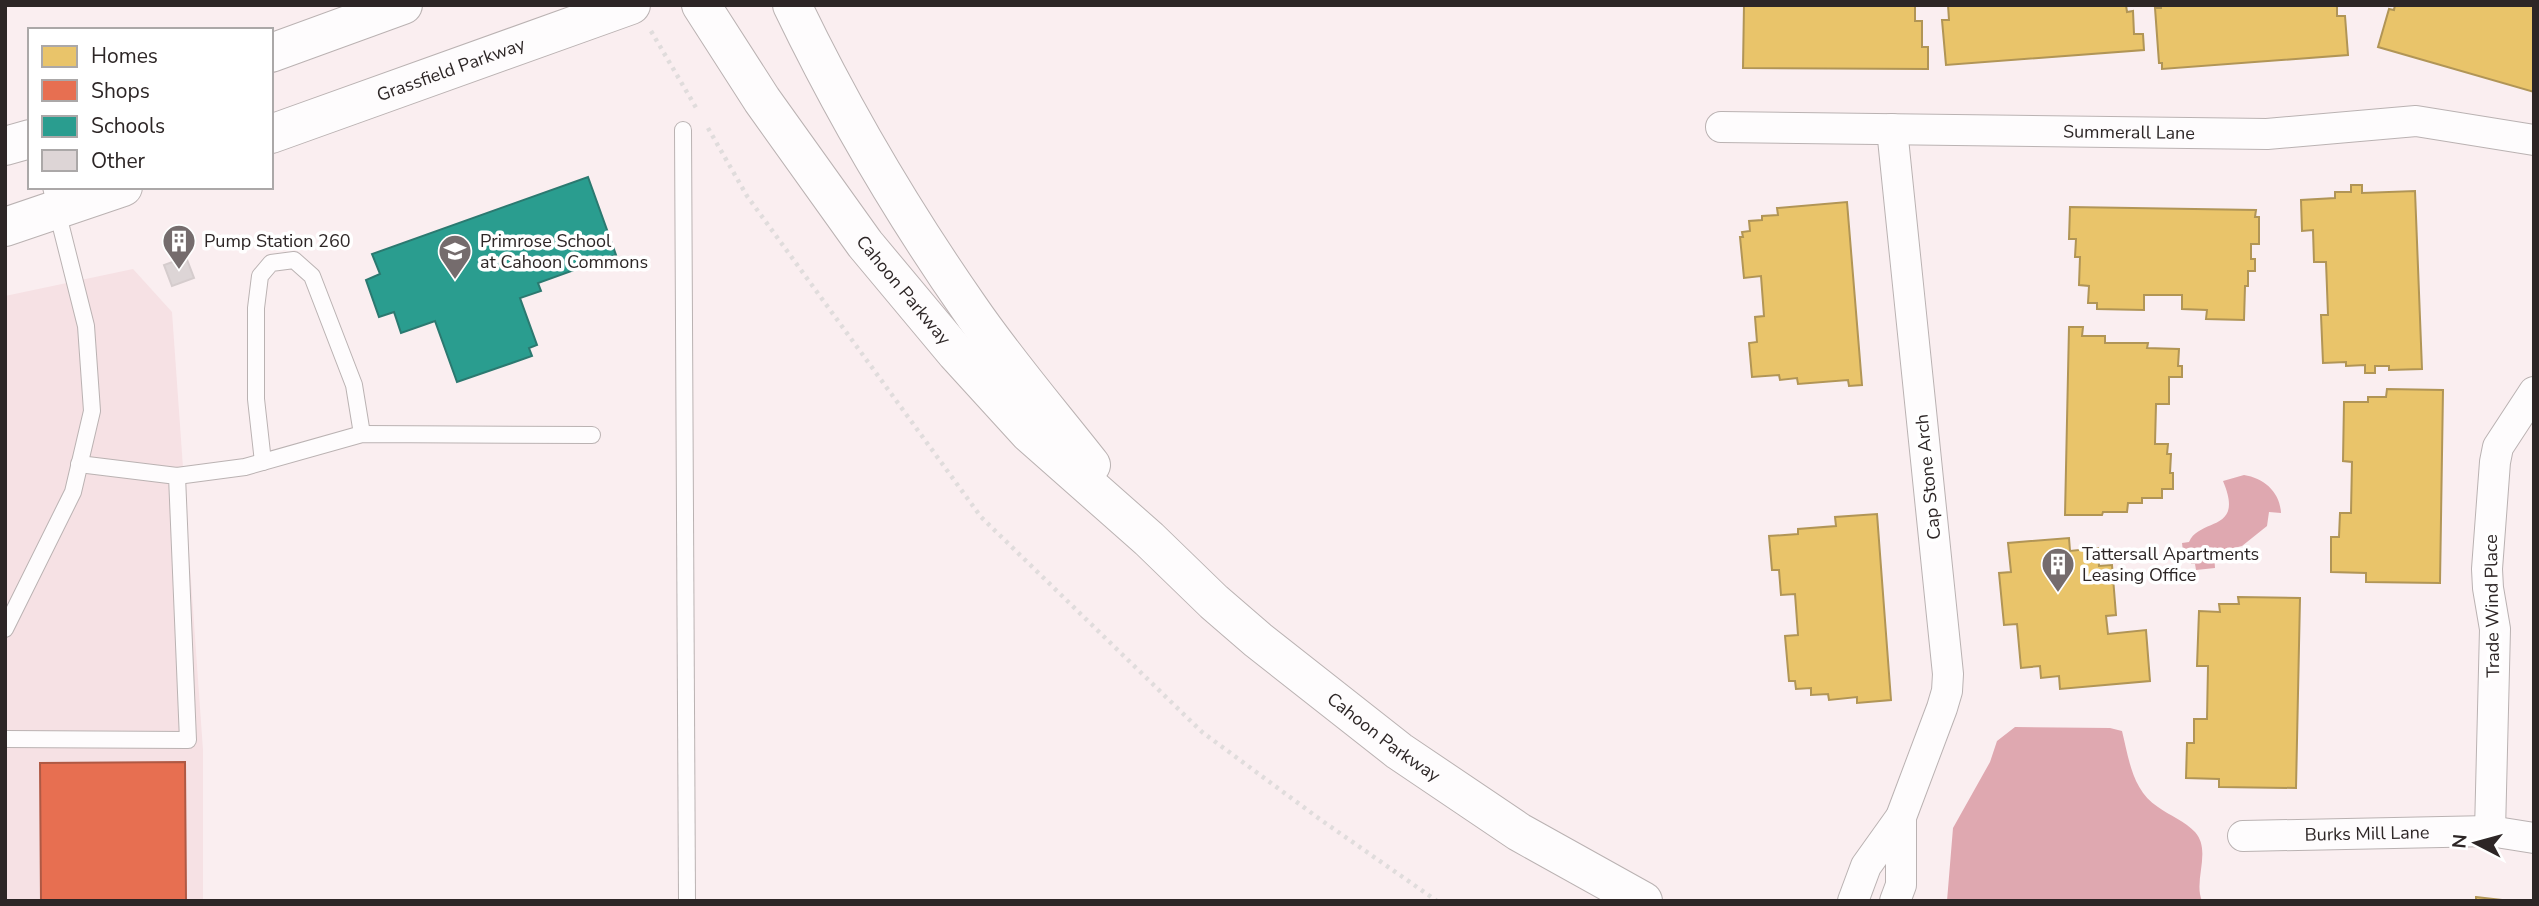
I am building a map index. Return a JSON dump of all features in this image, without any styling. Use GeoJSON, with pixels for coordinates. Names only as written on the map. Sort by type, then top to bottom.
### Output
{"type":"FeatureCollection","features":[{"type":"Feature","properties":{"kind":"street"},"geometry":{"type":"LineString","coordinates":[[273,52],[403,5]]}},
{"type":"Feature","properties":{"kind":"street","name":"Cahoon Parkway"},"geometry":{"type":"LineString","coordinates":[[701,5],[769,111],[865,244],[911,301],[1029,433],[1149,538],[1258,640],[1399,751],[1519,832],[1643,901]]}},
{"type":"Feature","properties":{"kind":"street","name":"Cahoon Parkway"},"geometry":{"type":"LineString","coordinates":[[792,5],[848,115],[886,180],[971,311],[1149,538]]}},
{"type":"Feature","properties":{"kind":"street","name":"Grassfield Parkway"},"geometry":{"type":"LineString","coordinates":[[273,133],[640,16]]}},
{"type":"Feature","properties":{"kind":"street","name":"Summerall Lane"},"geometry":{"type":"LineString","coordinates":[[1720,127],[2267,134],[2416,121],[2534,140]]}},
{"type":"Feature","properties":{"kind":"street","name":"Cap Stone Arch"},"geometry":{"type":"LineString","coordinates":[[1853,901],[1866,866],[1901,817],[1942,708],[1948,674],[1892,129]]}},
{"type":"Feature","properties":{"kind":"street"},"geometry":{"type":"LineString","coordinates":[[5,146],[28,140]]}},
{"type":"Feature","properties":{"kind":"street"},"geometry":{"type":"LineString","coordinates":[[5,227],[54,199],[112,189]]}},
{"type":"Feature","properties":{"kind":"street","name":"Trade Wind Place"},"geometry":{"type":"LineString","coordinates":[[2490,831],[2495,629],[2487,569],[2495,462],[2498,447],[2534,392]]}},
{"type":"Feature","properties":{"kind":"street","name":"Cap Stone Arch"},"geometry":{"type":"LineString","coordinates":[[1895,901],[1901,885],[1901,817]]}},
{"type":"Feature","properties":{"kind":"street","name":"Burks Mill Lane"},"geometry":{"type":"LineString","coordinates":[[2244,836],[2490,831],[2534,838]]}},
{"type":"Feature","properties":{"kind":"lane"},"geometry":{"type":"LineString","coordinates":[[683,130],[687,901]]}},
{"type":"Feature","properties":{"kind":"lane"},"geometry":{"type":"LineString","coordinates":[[5,629],[73,492],[92,411],[86,326],[54,199]]}},
{"type":"Feature","properties":{"kind":"lane"},"geometry":{"type":"LineString","coordinates":[[263,461],[256,399],[256,308],[260,276],[271,263],[294,260],[312,276],[354,385],[362,434]]}},
{"type":"Feature","properties":{"kind":"lane"},"geometry":{"type":"LineString","coordinates":[[79,464],[177,476],[245,467],[362,434],[592,435]]}},
{"type":"Feature","properties":{"kind":"lane"},"geometry":{"type":"LineString","coordinates":[[5,738],[188,740],[177,476]]}},
{"type":"Feature","properties":{"kind":"path"},"geometry":{"type":"LineString","coordinates":[[640,16],[701,116]]}},
{"type":"Feature","properties":{"kind":"path"},"geometry":{"type":"LineString","coordinates":[[708,127],[747,196],[981,517],[1202,732],[1437,901]]}},
{"type":"Feature","properties":{"kind":"shaded area"},"geometry":{"type":"Polygon","coordinates":[[[133,269],[172,312],[203,750],[203,901],[5,901],[5,296],[133,269]]]}},
{"type":"Feature","properties":{"kind":"shaded area"},"geometry":{"type":"Polygon","coordinates":[[[2244,475],[2258,479],[2270,487],[2278,499],[2281,513],[2269,512],[2267,526],[2242,546],[2214,553],[2215,568],[2196,570],[2191,560],[2184,560],[2182,543],[2189,542],[2202,529],[2225,517],[2229,509],[2223,481],[2244,475]]]}},
{"type":"Feature","properties":{"kind":"shaded area"},"geometry":{"type":"Polygon","coordinates":[[[2015,727],[2110,728],[2122,731],[2133,773],[2142,792],[2158,807],[2191,828],[2200,840],[2202,857],[2199,884],[2202,901],[1947,901],[1953,828],[1990,762],[1997,741],[2015,727]]]}},
{"type":"Feature","properties":{"kind":"building: Homes"},"geometry":{"type":"Polygon","coordinates":[[[1744,5],[1915,5],[1915,21],[1922,21],[1922,47],[1928,47],[1928,69],[1743,68],[1744,5]]]}},
{"type":"Feature","properties":{"kind":"building: Homes"},"geometry":{"type":"Polygon","coordinates":[[[1948,5],[2126,5],[2127,12],[2133,11],[2134,34],[2143,34],[2144,50],[1946,65],[1942,20],[1949,20],[1948,5]]]}},
{"type":"Feature","properties":{"kind":"building: Homes"},"geometry":{"type":"Polygon","coordinates":[[[2161,5],[2337,5],[2337,16],[2345,16],[2348,55],[2162,69],[2162,63],[2159,63],[2155,8],[2161,8],[2161,5]]]}},
{"type":"Feature","properties":{"kind":"building: Homes"},"geometry":{"type":"Polygon","coordinates":[[[2395,5],[2534,5],[2534,92],[2378,47],[2389,9],[2394,10],[2395,5]]]}},
{"type":"Feature","properties":{"kind":"building: Homes"},"geometry":{"type":"Polygon","coordinates":[[[2351,185],[2362,185],[2362,193],[2415,191],[2422,369],[2389,370],[2389,366],[2375,366],[2375,373],[2365,373],[2365,365],[2323,363],[2321,315],[2328,315],[2326,262],[2314,262],[2313,230],[2302,231],[2301,200],[2335,198],[2335,192],[2351,192],[2351,185]]]}},
{"type":"Feature","properties":{"kind":"building: Homes"},"geometry":{"type":"Polygon","coordinates":[[[1847,202],[1862,385],[1849,386],[1848,380],[1798,384],[1797,378],[1780,380],[1779,375],[1752,377],[1749,343],[1757,342],[1755,317],[1764,316],[1761,276],[1744,278],[1740,237],[1743,237],[1742,232],[1750,231],[1749,221],[1762,220],[1762,216],[1778,215],[1777,208],[1847,202]]]}},
{"type":"Feature","properties":{"kind":"building: Homes"},"geometry":{"type":"Polygon","coordinates":[[[2070,207],[2256,210],[2255,217],[2259,217],[2259,244],[2251,244],[2251,259],[2255,259],[2255,271],[2248,271],[2244,320],[2206,319],[2207,310],[2182,309],[2182,295],[2144,295],[2144,310],[2097,309],[2097,303],[2088,303],[2089,286],[2079,285],[2080,257],[2075,257],[2076,239],[2069,239],[2070,207]]]}},
{"type":"Feature","properties":{"kind":"building: Homes"},"geometry":{"type":"Polygon","coordinates":[[[2069,327],[2083,327],[2082,336],[2105,336],[2105,343],[2148,343],[2147,348],[2179,349],[2178,366],[2182,366],[2182,377],[2169,377],[2169,404],[2156,404],[2155,444],[2168,444],[2167,454],[2171,454],[2170,473],[2173,473],[2173,489],[2162,489],[2162,498],[2142,498],[2142,503],[2128,503],[2127,512],[2065,515],[2069,327]]]}},
{"type":"Feature","properties":{"kind":"building: Homes"},"geometry":{"type":"Polygon","coordinates":[[[2387,389],[2443,390],[2440,583],[2366,582],[2366,573],[2331,572],[2331,537],[2339,537],[2340,513],[2351,513],[2352,462],[2343,461],[2344,402],[2368,402],[2368,397],[2386,397],[2387,389]]]}},
{"type":"Feature","properties":{"kind":"building: Homes"},"geometry":{"type":"Polygon","coordinates":[[[1877,514],[1891,700],[1857,703],[1857,697],[1829,700],[1828,694],[1811,695],[1811,688],[1796,689],[1795,681],[1789,681],[1785,636],[1798,635],[1795,594],[1781,595],[1779,570],[1772,570],[1769,536],[1798,534],[1798,529],[1836,526],[1835,517],[1877,514]]]}},
{"type":"Feature","properties":{"kind":"building: Homes","name":"Tattersall Apartments Leasing Office"},"geometry":{"type":"Polygon","coordinates":[[[2069,538],[2070,551],[2098,548],[2099,566],[2112,565],[2116,615],[2106,616],[2108,634],[2146,630],[2150,681],[2060,689],[2059,676],[2041,678],[2040,666],[2021,668],[2017,624],[2004,625],[1999,573],[2011,572],[2008,543],[2069,538]]]}},
{"type":"Feature","properties":{"kind":"building: Homes"},"geometry":{"type":"Polygon","coordinates":[[[2238,597],[2300,598],[2296,788],[2219,787],[2219,779],[2186,778],[2187,743],[2194,743],[2194,719],[2207,719],[2208,666],[2197,666],[2199,611],[2220,612],[2219,604],[2239,604],[2238,597]]]}},
{"type":"Feature","properties":{"kind":"building: Homes"},"geometry":{"type":"Polygon","coordinates":[[[2476,897],[2502,900],[2476,901],[2476,897]]]}},
{"type":"Feature","properties":{"kind":"building: Shops"},"geometry":{"type":"Polygon","coordinates":[[[185,762],[186,901],[41,901],[40,763],[185,762]]]}},
{"type":"Feature","properties":{"kind":"building: Schools","name":"Primrose School at Cahoon Commons"},"geometry":{"type":"Polygon","coordinates":[[[588,177],[616,255],[538,283],[541,291],[520,298],[537,345],[529,348],[532,356],[457,382],[435,321],[401,333],[394,312],[379,317],[366,280],[380,274],[372,254],[588,177]]]}},
{"type":"Feature","properties":{"kind":"building: Other","name":"Pump Station 260"},"geometry":{"type":"Polygon","coordinates":[[[186,257],[194,278],[172,286],[164,265],[186,257]]]}},
{"type":"Feature","properties":{"kind":"place","name":"Pump Station 260"},"geometry":{"type":"Point","coordinates":[179,271]}},
{"type":"Feature","properties":{"kind":"place","name":"Primrose School at Cahoon Commons"},"geometry":{"type":"Point","coordinates":[455,281]}},
{"type":"Feature","properties":{"kind":"place","name":"Tattersall Apartments Leasing Office"},"geometry":{"type":"Point","coordinates":[2058,594]}}]}
